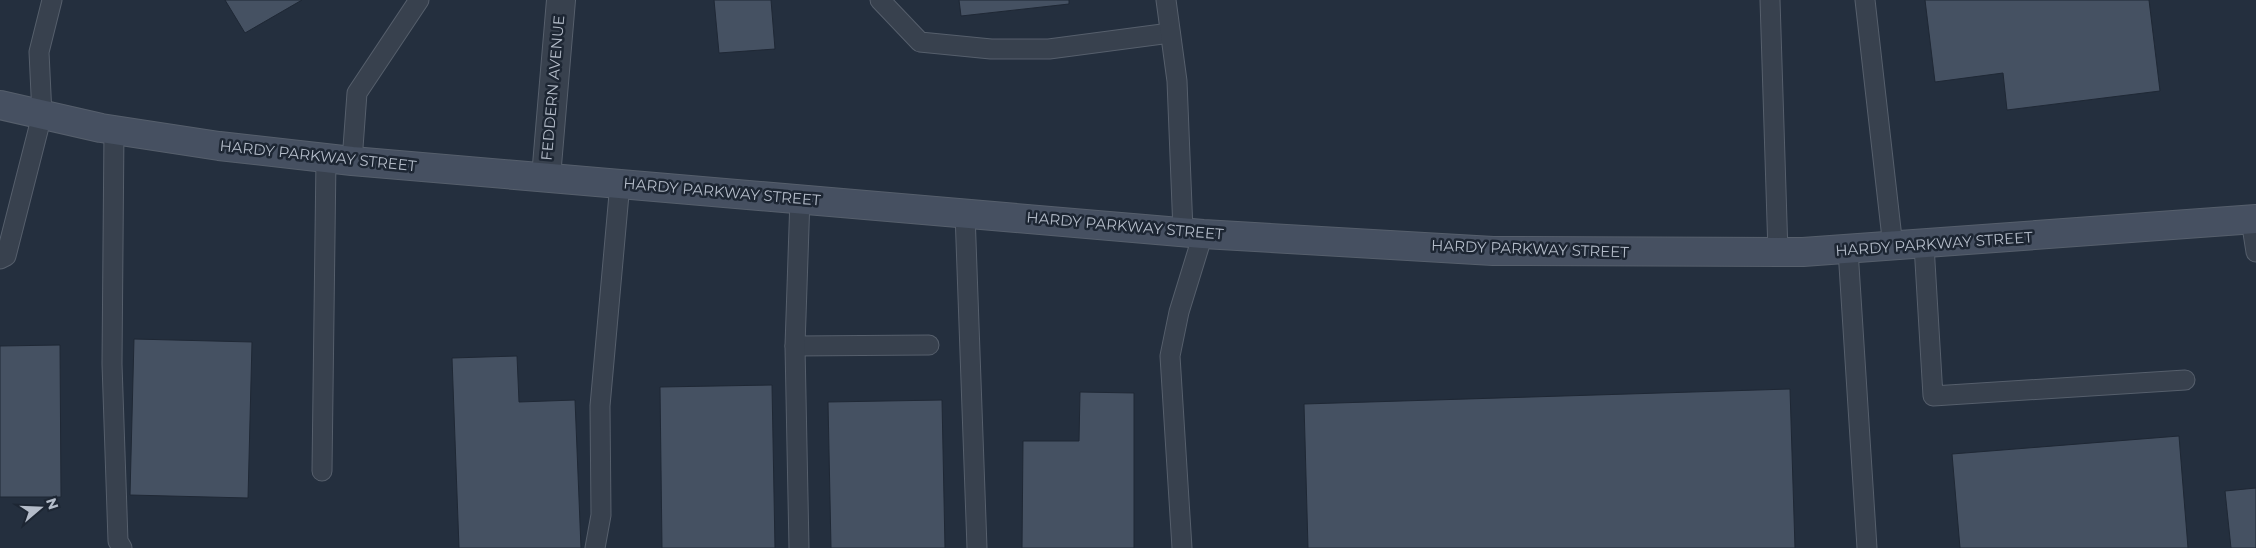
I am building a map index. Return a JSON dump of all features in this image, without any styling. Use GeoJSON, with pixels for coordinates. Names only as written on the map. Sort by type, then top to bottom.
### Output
{"type":"FeatureCollection","features":[{"type":"Feature","properties":{"kind":"main road","name":"HARDY PARKWAY STREET"},"geometry":{"type":"LineString","coordinates":[[0,105],[42,116],[220,146],[352,161],[1193,232],[1493,251],[1778,253],[1924,245],[2253,220]]}},
{"type":"Feature","properties":{"kind":"street","name":"FEDDERN AVENUE"},"geometry":{"type":"LineString","coordinates":[[546,177],[561,0]]}},
{"type":"Feature","properties":{"kind":"lane"},"geometry":{"type":"LineString","coordinates":[[352,161],[357,93],[419,0]]}},
{"type":"Feature","properties":{"kind":"lane"},"geometry":{"type":"LineString","coordinates":[[880,0],[920,42],[991,49],[1049,49],[1170,33]]}},
{"type":"Feature","properties":{"kind":"lane"},"geometry":{"type":"LineString","coordinates":[[1166,0],[1177,81],[1193,232],[1170,356],[1182,548]]}},
{"type":"Feature","properties":{"kind":"lane"},"geometry":{"type":"LineString","coordinates":[[1770,0],[1778,253]]}},
{"type":"Feature","properties":{"kind":"lane"},"geometry":{"type":"LineString","coordinates":[[1865,0],[1893,247]]}},
{"type":"Feature","properties":{"kind":"lane"},"geometry":{"type":"LineString","coordinates":[[0,259],[6,256],[42,116],[39,52],[49,1]]}},
{"type":"Feature","properties":{"kind":"lane"},"geometry":{"type":"LineString","coordinates":[[114,129],[112,364],[118,541],[122,548]]}},
{"type":"Feature","properties":{"kind":"lane"},"geometry":{"type":"LineString","coordinates":[[322,471],[326,158]]}},
{"type":"Feature","properties":{"kind":"lane"},"geometry":{"type":"LineString","coordinates":[[595,548],[601,515],[600,406],[620,183]]}},
{"type":"Feature","properties":{"kind":"lane"},"geometry":{"type":"LineString","coordinates":[[799,548],[795,346],[800,198]]}},
{"type":"Feature","properties":{"kind":"lane"},"geometry":{"type":"LineString","coordinates":[[965,213],[978,548]]}},
{"type":"Feature","properties":{"kind":"lane"},"geometry":{"type":"LineString","coordinates":[[2253,220],[2256,252]]}},
{"type":"Feature","properties":{"kind":"lane"},"geometry":{"type":"LineString","coordinates":[[1924,245],[1933,396],[2185,380]]}},
{"type":"Feature","properties":{"kind":"lane"},"geometry":{"type":"LineString","coordinates":[[1848,250],[1867,548]]}},
{"type":"Feature","properties":{"kind":"lane"},"geometry":{"type":"LineString","coordinates":[[795,346],[928,345]]}},
{"type":"Feature","properties":{"kind":"building"},"geometry":{"type":"Polygon","coordinates":[[[225,0],[302,0],[245,33],[225,0]]]}},
{"type":"Feature","properties":{"kind":"building"},"geometry":{"type":"Polygon","coordinates":[[[714,0],[771,0],[775,49],[719,53],[714,0]]]}},
{"type":"Feature","properties":{"kind":"building"},"geometry":{"type":"Polygon","coordinates":[[[959,0],[1069,0],[1069,4],[961,16],[959,0]]]}},
{"type":"Feature","properties":{"kind":"building"},"geometry":{"type":"Polygon","coordinates":[[[1925,0],[2149,0],[2160,91],[2007,110],[2003,73],[1935,82],[1925,0]]]}},
{"type":"Feature","properties":{"kind":"building"},"geometry":{"type":"Polygon","coordinates":[[[134,339],[252,342],[248,498],[130,495],[134,339]]]}},
{"type":"Feature","properties":{"kind":"building"},"geometry":{"type":"Polygon","coordinates":[[[60,345],[61,497],[0,497],[0,346],[60,345]]]}},
{"type":"Feature","properties":{"kind":"building"},"geometry":{"type":"Polygon","coordinates":[[[517,356],[519,402],[575,400],[581,548],[459,548],[452,358],[517,356]]]}},
{"type":"Feature","properties":{"kind":"building"},"geometry":{"type":"Polygon","coordinates":[[[772,385],[775,548],[662,548],[660,387],[772,385]]]}},
{"type":"Feature","properties":{"kind":"building"},"geometry":{"type":"Polygon","coordinates":[[[1790,389],[1795,548],[1308,548],[1304,404],[1790,389]]]}},
{"type":"Feature","properties":{"kind":"building"},"geometry":{"type":"Polygon","coordinates":[[[1080,392],[1134,393],[1134,548],[1022,548],[1023,441],[1079,441],[1080,392]]]}},
{"type":"Feature","properties":{"kind":"building"},"geometry":{"type":"Polygon","coordinates":[[[942,400],[945,548],[831,548],[828,402],[942,400]]]}},
{"type":"Feature","properties":{"kind":"building"},"geometry":{"type":"Polygon","coordinates":[[[2179,436],[2188,548],[1960,548],[1952,454],[2179,436]]]}},
{"type":"Feature","properties":{"kind":"building"},"geometry":{"type":"Polygon","coordinates":[[[2256,488],[2256,548],[2231,548],[2225,491],[2256,488]]]}}]}
